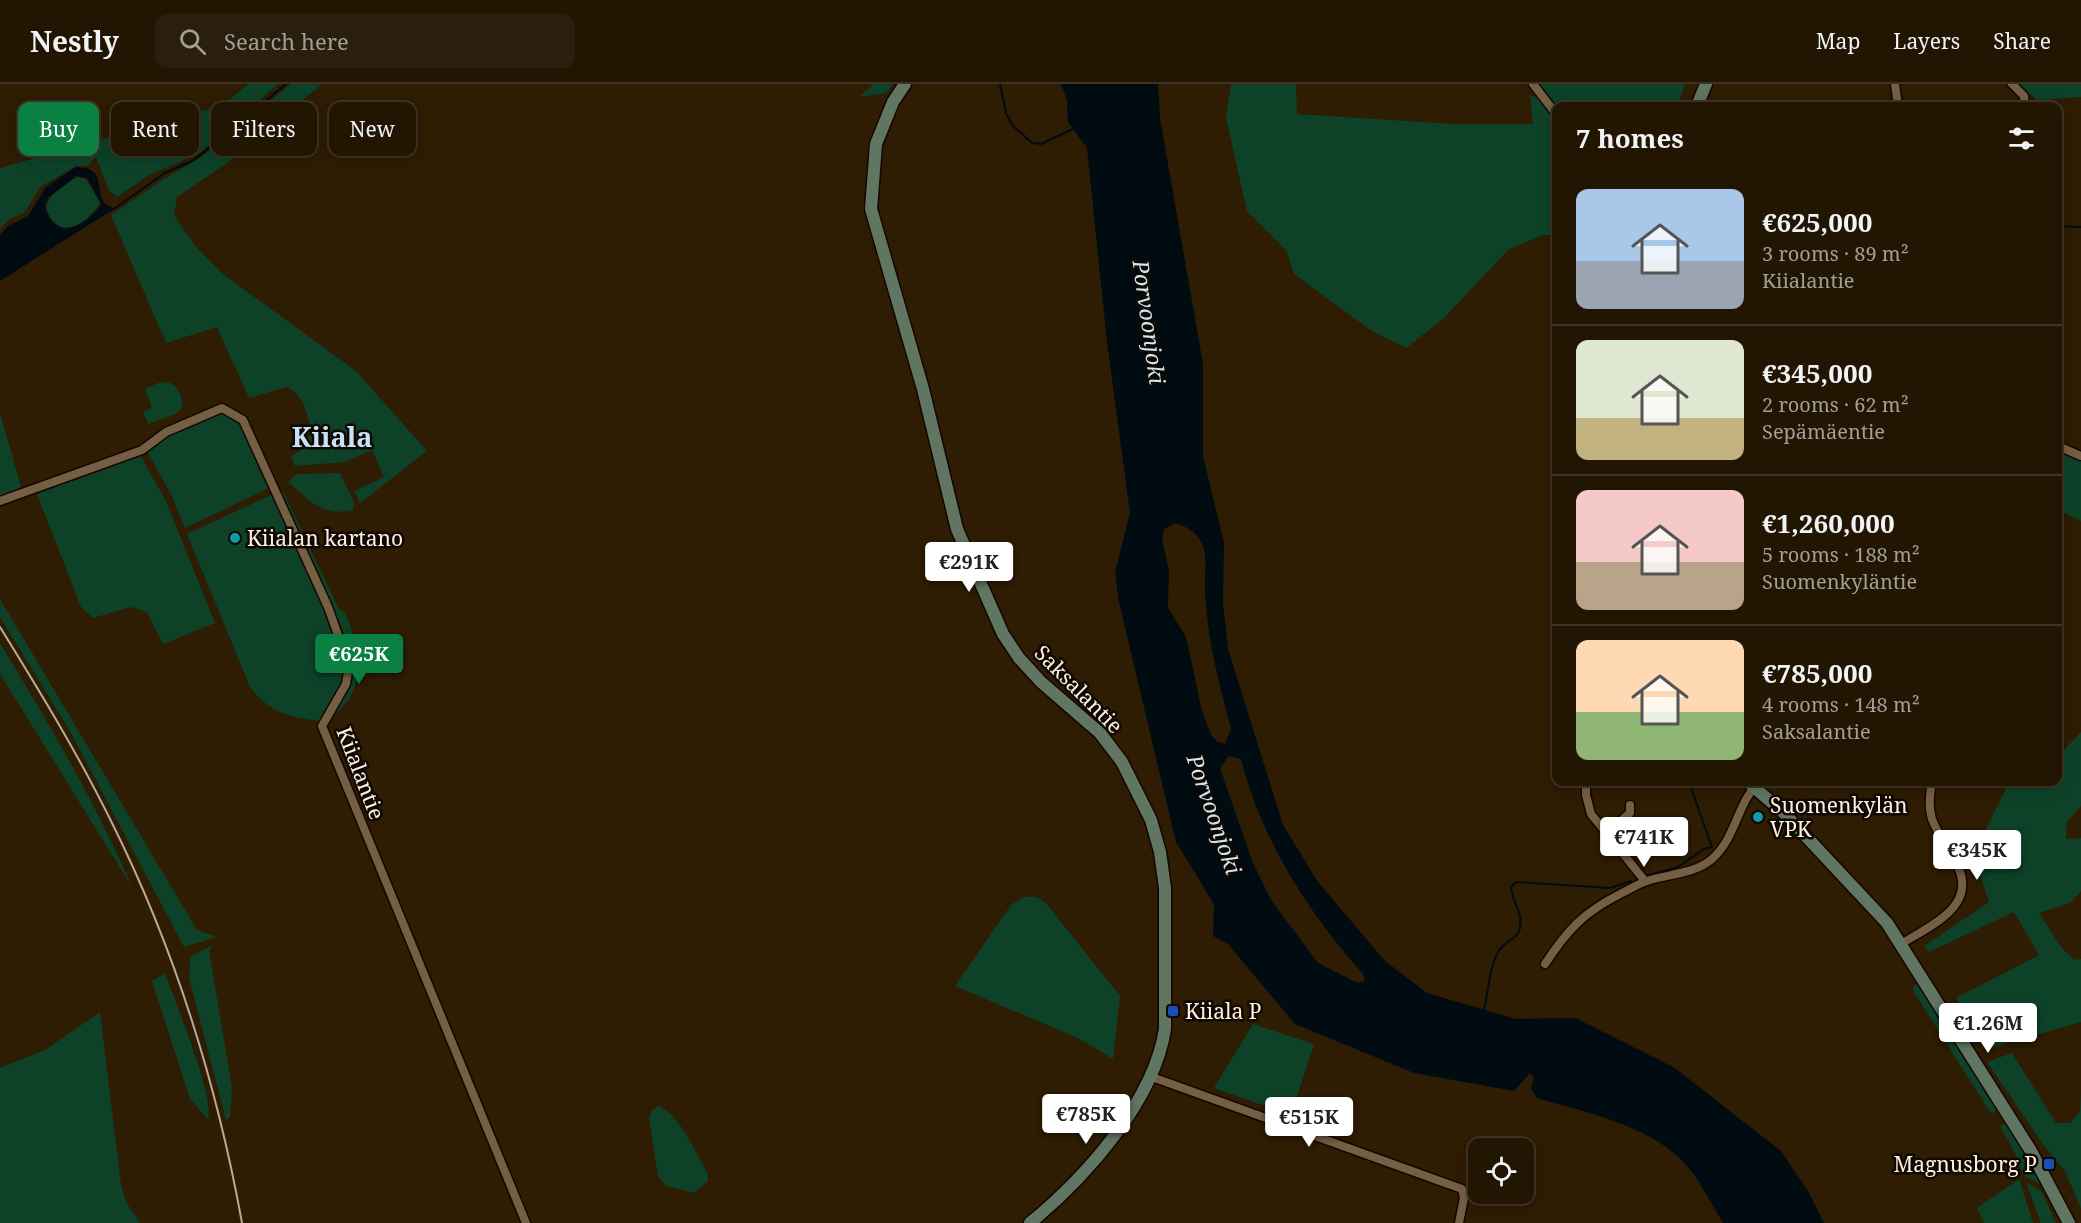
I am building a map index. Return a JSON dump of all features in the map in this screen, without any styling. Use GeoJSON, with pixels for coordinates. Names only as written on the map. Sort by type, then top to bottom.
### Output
{"type":"FeatureCollection","features":[{"type":"Feature","properties":{"kind":"street","name":"Saksalantie"},"geometry":{"type":"LineString","coordinates":[[904,84],[893,102],[876,144],[871,209],[923,389],[957,529],[1003,634],[1019,658],[1041,682],[1100,733],[1122,762],[1151,820],[1160,852],[1165,900],[1166,1029],[1162,1051],[1152,1077],[1114,1134],[1070,1186],[1030,1223]]}},
{"type":"Feature","properties":{"kind":"street"},"geometry":{"type":"LineString","coordinates":[[1533,84],[1552,109]]}},
{"type":"Feature","properties":{"kind":"street"},"geometry":{"type":"LineString","coordinates":[[1699,102],[1706,84]]}},
{"type":"Feature","properties":{"kind":"street"},"geometry":{"type":"LineString","coordinates":[[1895,84],[1897,102]]}},
{"type":"Feature","properties":{"kind":"street"},"geometry":{"type":"LineString","coordinates":[[2012,84],[2024,96],[2025,102]]}},
{"type":"Feature","properties":{"kind":"street","name":"Kiialantie"},"geometry":{"type":"LineString","coordinates":[[0,501],[142,450],[166,432],[222,408],[243,420],[328,607],[349,666],[346,684],[322,726],[526,1223]]}},
{"type":"Feature","properties":{"kind":"street"},"geometry":{"type":"LineString","coordinates":[[2062,448],[2081,456]]}},
{"type":"Feature","properties":{"kind":"street"},"geometry":{"type":"LineString","coordinates":[[1586,786],[1591,814],[1645,881]]}},
{"type":"Feature","properties":{"kind":"street"},"geometry":{"type":"LineString","coordinates":[[1545,964],[1569,931],[1597,905],[1645,881],[1702,866],[1711,860],[1731,837],[1753,786]]}},
{"type":"Feature","properties":{"kind":"street"},"geometry":{"type":"LineString","coordinates":[[1757,786],[1872,906],[1901,944],[2031,1151],[2069,1223]]}},
{"type":"Feature","properties":{"kind":"street"},"geometry":{"type":"LineString","coordinates":[[1901,944],[1949,913],[1962,893],[1964,882],[1960,869],[1932,819],[1929,801],[1931,786]]}},
{"type":"Feature","properties":{"kind":"street"},"geometry":{"type":"LineString","coordinates":[[1606,833],[1629,813],[1630,805]]}},
{"type":"Feature","properties":{"kind":"street"},"geometry":{"type":"LineString","coordinates":[[1152,1077],[1462,1189],[1464,1198],[1459,1223]]}},
{"type":"Feature","properties":{"kind":"green space"},"geometry":{"type":"Polygon","coordinates":[[[248,84],[278,84],[258,102],[225,102],[248,84]]]}},
{"type":"Feature","properties":{"kind":"green space"},"geometry":{"type":"Polygon","coordinates":[[[291,84],[322,84],[300,102],[269,102],[291,84]]]}},
{"type":"Feature","properties":{"kind":"green space"},"geometry":{"type":"Polygon","coordinates":[[[874,84],[893,84],[886,93],[859,97],[874,84]]]}},
{"type":"Feature","properties":{"kind":"green space"},"geometry":{"type":"Polygon","coordinates":[[[1231,84],[1296,84],[1297,114],[1454,124],[1533,124],[1530,95],[1537,98],[1552,114],[1552,235],[1544,235],[1509,249],[1443,319],[1406,348],[1372,331],[1294,274],[1286,250],[1247,211],[1226,118],[1231,84]]]}},
{"type":"Feature","properties":{"kind":"green space"},"geometry":{"type":"Polygon","coordinates":[[[1538,84],[1685,84],[1679,102],[1552,102],[1538,84]]]}},
{"type":"Feature","properties":{"kind":"green space"},"geometry":{"type":"Polygon","coordinates":[[[2019,84],[2081,84],[2081,97],[2037,100],[2019,84]]]}},
{"type":"Feature","properties":{"kind":"green space"},"geometry":{"type":"Polygon","coordinates":[[[211,109],[211,143],[199,153],[199,112],[211,109]]]}},
{"type":"Feature","properties":{"kind":"green space"},"geometry":{"type":"Polygon","coordinates":[[[111,137],[111,156],[193,156],[149,175],[117,197],[109,190],[96,157],[87,166],[76,166],[40,187],[24,213],[8,220],[0,229],[0,168],[43,156],[99,156],[99,140],[111,137]]]}},
{"type":"Feature","properties":{"kind":"green space"},"geometry":{"type":"Polygon","coordinates":[[[211,149],[211,156],[235,156],[177,197],[174,215],[196,247],[223,274],[356,371],[427,451],[360,503],[354,491],[384,477],[372,450],[345,462],[295,466],[291,456],[306,447],[302,441],[313,434],[298,395],[287,387],[249,398],[217,327],[166,343],[111,215],[211,149]]]}},
{"type":"Feature","properties":{"kind":"green space"},"geometry":{"type":"Polygon","coordinates":[[[77,177],[86,179],[100,203],[84,221],[68,228],[62,228],[49,215],[48,201],[69,181],[77,177]]]}},
{"type":"Feature","properties":{"kind":"green space"},"geometry":{"type":"Polygon","coordinates":[[[168,382],[180,392],[182,408],[175,414],[148,424],[143,412],[152,408],[145,389],[158,383],[168,382]]]}},
{"type":"Feature","properties":{"kind":"green space"},"geometry":{"type":"Polygon","coordinates":[[[221,412],[240,422],[269,488],[185,528],[171,494],[146,450],[167,436],[221,412]]]}},
{"type":"Feature","properties":{"kind":"green space"},"geometry":{"type":"Polygon","coordinates":[[[0,413],[21,487],[0,496],[0,413]]]}},
{"type":"Feature","properties":{"kind":"green space"},"geometry":{"type":"Polygon","coordinates":[[[2062,452],[2081,461],[2081,521],[2062,512],[2062,452]]]}},
{"type":"Feature","properties":{"kind":"green space"},"geometry":{"type":"Polygon","coordinates":[[[140,455],[165,499],[215,623],[163,644],[147,612],[131,607],[93,618],[81,607],[37,494],[140,455]]]}},
{"type":"Feature","properties":{"kind":"green space"},"geometry":{"type":"Polygon","coordinates":[[[340,473],[354,502],[353,510],[333,511],[318,506],[288,482],[297,474],[340,473]]]}},
{"type":"Feature","properties":{"kind":"green space"},"geometry":{"type":"Polygon","coordinates":[[[280,490],[283,491],[339,609],[347,617],[355,639],[358,674],[351,696],[335,714],[350,680],[349,644],[280,490]]]}},
{"type":"Feature","properties":{"kind":"green space"},"geometry":{"type":"Polygon","coordinates":[[[273,494],[343,656],[341,685],[333,703],[320,721],[281,712],[265,703],[250,687],[187,534],[273,494]]]}},
{"type":"Feature","properties":{"kind":"green space"},"geometry":{"type":"Polygon","coordinates":[[[0,599],[197,930],[217,937],[184,947],[70,731],[0,617],[0,599]]]}},
{"type":"Feature","properties":{"kind":"green space"},"geometry":{"type":"Polygon","coordinates":[[[0,643],[87,793],[132,887],[0,674],[0,643]]]}},
{"type":"Feature","properties":{"kind":"green space"},"geometry":{"type":"Polygon","coordinates":[[[2081,732],[2081,806],[2067,822],[2066,839],[2081,838],[2081,891],[2070,903],[2039,913],[2061,947],[2074,960],[2081,959],[2081,1022],[1991,1048],[1984,1043],[1956,998],[2039,955],[2014,912],[1929,952],[1924,946],[1989,902],[1973,855],[2008,786],[2062,786],[2062,752],[2081,732]]]}},
{"type":"Feature","properties":{"kind":"green space"},"geometry":{"type":"Polygon","coordinates":[[[1024,897],[1035,897],[1045,902],[1120,996],[1113,1059],[1078,1038],[955,986],[1011,905],[1024,897]]]}},
{"type":"Feature","properties":{"kind":"green space"},"geometry":{"type":"Polygon","coordinates":[[[213,945],[209,951],[232,1088],[230,1117],[226,1120],[189,978],[191,956],[213,945]]]}},
{"type":"Feature","properties":{"kind":"green space"},"geometry":{"type":"Polygon","coordinates":[[[165,973],[200,1069],[208,1107],[208,1119],[190,1099],[152,981],[165,973]]]}},
{"type":"Feature","properties":{"kind":"green space"},"geometry":{"type":"Polygon","coordinates":[[[1919,980],[1997,1106],[1994,1113],[1990,1112],[1912,989],[1919,980]]]}},
{"type":"Feature","properties":{"kind":"green space"},"geometry":{"type":"Polygon","coordinates":[[[100,1012],[121,1185],[126,1202],[140,1223],[0,1223],[0,1068],[45,1050],[100,1012]]]}},
{"type":"Feature","properties":{"kind":"green space"},"geometry":{"type":"Polygon","coordinates":[[[1253,1024],[1314,1044],[1291,1115],[1214,1088],[1253,1024]]]}},
{"type":"Feature","properties":{"kind":"green space"},"geometry":{"type":"Polygon","coordinates":[[[2012,1053],[2056,1123],[2070,1123],[2080,1112],[2081,1093],[2081,1209],[2065,1171],[2044,1146],[1987,1062],[2012,1053]]]}},
{"type":"Feature","properties":{"kind":"green space"},"geometry":{"type":"Polygon","coordinates":[[[659,1106],[675,1118],[708,1174],[708,1181],[694,1193],[666,1186],[658,1176],[649,1118],[652,1110],[659,1106]]]}},
{"type":"Feature","properties":{"kind":"green space"},"geometry":{"type":"Polygon","coordinates":[[[2004,1124],[2012,1128],[2043,1186],[2023,1175],[2014,1151],[2000,1126],[2004,1124]]]}},
{"type":"Feature","properties":{"kind":"green space"},"geometry":{"type":"Polygon","coordinates":[[[2019,1179],[2033,1223],[1984,1223],[1977,1208],[2019,1179]]]}},
{"type":"Feature","properties":{"kind":"green space"},"geometry":{"type":"Polygon","coordinates":[[[2026,1182],[2042,1192],[2056,1223],[2041,1223],[2026,1182]]]}},
{"type":"Feature","properties":{"kind":"water","name":"Porvoonjoki"},"geometry":{"type":"Polygon","coordinates":[[[1061,84],[1158,84],[1160,118],[1203,364],[1203,456],[1224,543],[1223,604],[1228,649],[1283,825],[1318,882],[1385,961],[1427,993],[1516,1019],[1575,1018],[1675,1068],[1781,1151],[1808,1191],[1824,1223],[1723,1223],[1693,1174],[1674,1153],[1639,1131],[1598,1115],[1537,1098],[1531,1088],[1534,1078],[1530,1073],[1514,1091],[1414,1073],[1295,1024],[1227,943],[1213,936],[1214,904],[1176,842],[1118,598],[1115,573],[1130,513],[1107,342],[1087,148],[1068,122],[1067,100],[1061,84]],[[1174,523],[1164,530],[1162,538],[1169,571],[1168,608],[1186,637],[1202,711],[1211,735],[1218,742],[1225,744],[1231,729],[1208,626],[1205,590],[1206,565],[1203,546],[1195,534],[1174,523]],[[1229,756],[1220,768],[1252,861],[1271,900],[1318,963],[1358,983],[1365,981],[1363,974],[1324,926],[1289,874],[1261,818],[1241,759],[1229,756]]]}},
{"type":"Feature","properties":{"kind":"water"},"geometry":{"type":"Polygon","coordinates":[[[76,167],[86,168],[97,176],[102,199],[114,209],[0,281],[0,235],[8,226],[28,216],[46,187],[76,167]],[[77,176],[49,197],[45,205],[49,217],[55,224],[70,227],[79,224],[95,212],[101,204],[87,178],[77,176]]]}},
{"type":"Feature","properties":{"kind":"waterway"},"geometry":{"type":"LineString","coordinates":[[114,209],[165,173],[194,160],[286,84]]}},
{"type":"Feature","properties":{"kind":"waterway"},"geometry":{"type":"LineString","coordinates":[[1000,84],[1006,113],[1013,126],[1032,143],[1041,144],[1075,128]]}},
{"type":"Feature","properties":{"kind":"waterway"},"geometry":{"type":"LineString","coordinates":[[2062,226],[2081,227]]}},
{"type":"Feature","properties":{"kind":"waterway"},"geometry":{"type":"LineString","coordinates":[[1645,876],[1678,867],[1704,849],[1712,847],[1690,786]]}},
{"type":"Feature","properties":{"kind":"waterway"},"geometry":{"type":"LineString","coordinates":[[1484,1011],[1495,959],[1500,949],[1519,932],[1520,928],[1520,917],[1511,887],[1516,882],[1610,888],[1631,881]]}},
{"type":"Feature","properties":{"kind":"railway"},"geometry":{"type":"LineString","coordinates":[[0,627],[44,698],[85,771],[134,869],[155,918],[174,967],[206,1068],[232,1171],[242,1223]]}},
{"type":"Feature","properties":{"kind":"place","name":"Kiialan kartano"},"geometry":{"type":"Point","coordinates":[235,538]}},
{"type":"Feature","properties":{"kind":"place","name":"Suomenkylän VPK"},"geometry":{"type":"Point","coordinates":[1758,817]}},
{"type":"Feature","properties":{"kind":"place","name":"Kiiala P"},"geometry":{"type":"Point","coordinates":[1173,1011]}},
{"type":"Feature","properties":{"kind":"place","name":"Magnusborg P"},"geometry":{"type":"Point","coordinates":[2049,1164]}},
{"type":"Feature","properties":{"kind":"district","name":"Kiiala"},"geometry":{"type":"Point","coordinates":[332,436]}}]}
